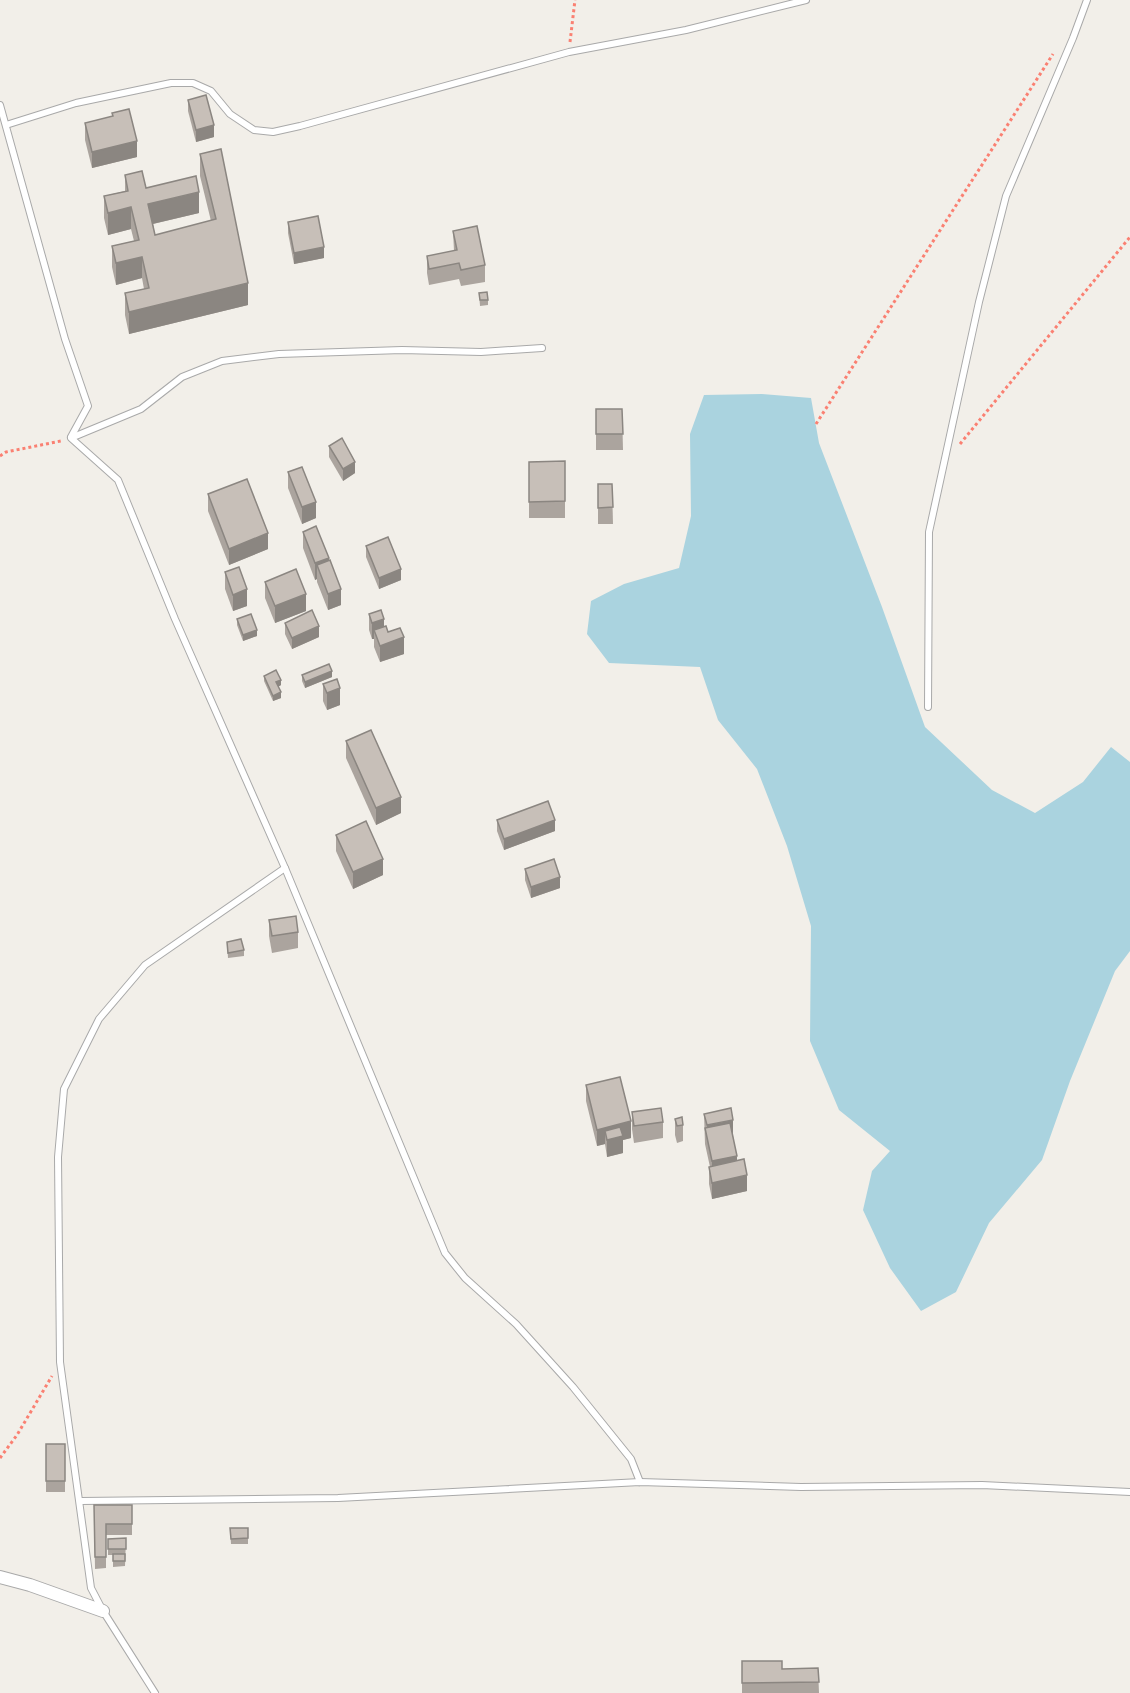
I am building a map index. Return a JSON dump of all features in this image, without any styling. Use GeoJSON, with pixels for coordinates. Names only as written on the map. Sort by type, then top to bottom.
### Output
{"type":"FeatureCollection","features":[{"type":"Feature","properties":{"kind":"street"},"geometry":{"type":"LineString","coordinates":[[0,1577],[30,1585],[103,1611]]}},
{"type":"Feature","properties":{"kind":"lane"},"geometry":{"type":"LineString","coordinates":[[6,125],[76,103],[171,83],[193,83],[211,91],[230,114],[254,130],[273,132],[569,52],[686,30],[806,0]]}},
{"type":"Feature","properties":{"kind":"lane"},"geometry":{"type":"LineString","coordinates":[[928,707],[929,532],[979,302],[1006,196],[1087,0]]}},
{"type":"Feature","properties":{"kind":"lane"},"geometry":{"type":"LineString","coordinates":[[0,105],[65,339],[88,406],[71,438]]}},
{"type":"Feature","properties":{"kind":"lane"},"geometry":{"type":"LineString","coordinates":[[71,438],[141,409],[182,377],[222,361],[279,354],[402,350],[481,352],[542,348]]}},
{"type":"Feature","properties":{"kind":"lane"},"geometry":{"type":"LineString","coordinates":[[71,438],[118,480],[285,868],[445,1253],[465,1278],[516,1324],[573,1387],[630,1459],[640,1482]]}},
{"type":"Feature","properties":{"kind":"lane"},"geometry":{"type":"LineString","coordinates":[[155,1693],[91,1588],[81,1501],[60,1362],[58,1157],[64,1089],[99,1020],[145,965],[285,868]]}},
{"type":"Feature","properties":{"kind":"lane"},"geometry":{"type":"LineString","coordinates":[[81,1501],[338,1498],[640,1482],[801,1487],[982,1485],[1130,1492]]}},
{"type":"Feature","properties":{"kind":"path"},"geometry":{"type":"LineString","coordinates":[[569,52],[574,0]]}},
{"type":"Feature","properties":{"kind":"path"},"geometry":{"type":"LineString","coordinates":[[816,424],[1053,54]]}},
{"type":"Feature","properties":{"kind":"path"},"geometry":{"type":"LineString","coordinates":[[959,446],[1130,237]]}},
{"type":"Feature","properties":{"kind":"path"},"geometry":{"type":"LineString","coordinates":[[0,456],[6,452],[71,438]]}},
{"type":"Feature","properties":{"kind":"path"},"geometry":{"type":"LineString","coordinates":[[0,1458],[17,1435],[60,1362]]}},
{"type":"Feature","properties":{"kind":"water"},"geometry":{"type":"Polygon","coordinates":[[[762,394],[811,398],[819,443],[925,727],[992,790],[1035,813],[1083,782],[1111,747],[1130,762],[1130,951],[1115,971],[1070,1081],[1042,1160],[989,1223],[956,1292],[921,1311],[890,1268],[863,1210],[872,1171],[890,1151],[839,1110],[810,1041],[811,926],[787,846],[757,769],[718,720],[700,667],[609,663],[587,634],[591,601],[624,584],[679,568],[691,516],[690,434],[704,395],[762,394]]]}},
{"type":"Feature","properties":{"kind":"building"},"geometry":{"type":"Polygon","coordinates":[[[206,95],[214,125],[196,130],[188,100],[206,95]]]}},
{"type":"Feature","properties":{"kind":"building"},"geometry":{"type":"Polygon","coordinates":[[[129,109],[137,141],[92,152],[85,123],[113,116],[112,113],[129,109]]]}},
{"type":"Feature","properties":{"kind":"building"},"geometry":{"type":"Polygon","coordinates":[[[221,149],[248,283],[129,312],[125,293],[149,288],[142,257],[116,263],[112,246],[139,240],[131,207],[108,213],[104,196],[128,191],[125,175],[142,171],[146,188],[196,176],[199,192],[148,204],[155,235],[216,219],[200,154],[221,149]]]}},
{"type":"Feature","properties":{"kind":"building"},"geometry":{"type":"Polygon","coordinates":[[[318,216],[324,247],[294,253],[288,222],[318,216]]]}},
{"type":"Feature","properties":{"kind":"building"},"geometry":{"type":"Polygon","coordinates":[[[477,226],[485,265],[461,270],[459,263],[429,269],[427,256],[457,250],[453,231],[477,226]]]}},
{"type":"Feature","properties":{"kind":"building"},"geometry":{"type":"Polygon","coordinates":[[[487,292],[488,300],[480,300],[479,293],[487,292]]]}},
{"type":"Feature","properties":{"kind":"building"},"geometry":{"type":"Polygon","coordinates":[[[596,409],[622,409],[623,434],[596,434],[596,409]]]}},
{"type":"Feature","properties":{"kind":"building"},"geometry":{"type":"Polygon","coordinates":[[[342,438],[355,462],[343,469],[329,446],[342,438]]]}},
{"type":"Feature","properties":{"kind":"building"},"geometry":{"type":"Polygon","coordinates":[[[565,461],[565,501],[529,502],[529,462],[565,461]]]}},
{"type":"Feature","properties":{"kind":"building"},"geometry":{"type":"Polygon","coordinates":[[[302,467],[316,502],[302,507],[288,472],[302,467]]]}},
{"type":"Feature","properties":{"kind":"building"},"geometry":{"type":"Polygon","coordinates":[[[247,479],[268,533],[229,549],[208,494],[247,479]]]}},
{"type":"Feature","properties":{"kind":"building"},"geometry":{"type":"Polygon","coordinates":[[[598,484],[612,484],[613,507],[598,508],[598,484]]]}},
{"type":"Feature","properties":{"kind":"building"},"geometry":{"type":"Polygon","coordinates":[[[316,526],[329,558],[315,563],[303,532],[316,526]]]}},
{"type":"Feature","properties":{"kind":"building"},"geometry":{"type":"Polygon","coordinates":[[[388,537],[401,569],[379,578],[366,546],[388,537]]]}},
{"type":"Feature","properties":{"kind":"building"},"geometry":{"type":"Polygon","coordinates":[[[330,560],[341,589],[328,594],[317,565],[330,560]]]}},
{"type":"Feature","properties":{"kind":"building"},"geometry":{"type":"Polygon","coordinates":[[[239,567],[247,589],[233,595],[225,572],[239,567]]]}},
{"type":"Feature","properties":{"kind":"building"},"geometry":{"type":"Polygon","coordinates":[[[296,569],[306,594],[275,606],[265,582],[296,569]]]}},
{"type":"Feature","properties":{"kind":"building"},"geometry":{"type":"Polygon","coordinates":[[[312,610],[319,626],[292,638],[285,623],[312,610]]]}},
{"type":"Feature","properties":{"kind":"building"},"geometry":{"type":"Polygon","coordinates":[[[381,610],[384,619],[372,623],[369,614],[381,610]]]}},
{"type":"Feature","properties":{"kind":"building"},"geometry":{"type":"Polygon","coordinates":[[[251,614],[257,630],[243,635],[237,619],[251,614]]]}},
{"type":"Feature","properties":{"kind":"building"},"geometry":{"type":"Polygon","coordinates":[[[386,626],[388,632],[400,628],[404,637],[380,646],[374,630],[386,626]]]}},
{"type":"Feature","properties":{"kind":"building"},"geometry":{"type":"Polygon","coordinates":[[[329,664],[332,671],[305,682],[302,675],[329,664]]]}},
{"type":"Feature","properties":{"kind":"building"},"geometry":{"type":"Polygon","coordinates":[[[276,670],[281,680],[276,682],[281,692],[273,696],[264,676],[276,670]]]}},
{"type":"Feature","properties":{"kind":"building"},"geometry":{"type":"Polygon","coordinates":[[[337,679],[340,688],[327,693],[323,684],[337,679]]]}},
{"type":"Feature","properties":{"kind":"building"},"geometry":{"type":"Polygon","coordinates":[[[371,730],[401,797],[376,808],[346,741],[371,730]]]}},
{"type":"Feature","properties":{"kind":"building"},"geometry":{"type":"Polygon","coordinates":[[[548,801],[555,820],[504,839],[497,820],[548,801]]]}},
{"type":"Feature","properties":{"kind":"building"},"geometry":{"type":"Polygon","coordinates":[[[366,821],[383,859],[353,872],[336,835],[366,821]]]}},
{"type":"Feature","properties":{"kind":"building"},"geometry":{"type":"Polygon","coordinates":[[[554,859],[560,877],[531,887],[525,869],[554,859]]]}},
{"type":"Feature","properties":{"kind":"building"},"geometry":{"type":"Polygon","coordinates":[[[296,916],[298,932],[272,936],[269,920],[296,916]]]}},
{"type":"Feature","properties":{"kind":"building"},"geometry":{"type":"Polygon","coordinates":[[[241,939],[244,950],[228,953],[227,942],[241,939]]]}},
{"type":"Feature","properties":{"kind":"building"},"geometry":{"type":"Polygon","coordinates":[[[620,1077],[631,1121],[597,1130],[586,1085],[620,1077]]]}},
{"type":"Feature","properties":{"kind":"building"},"geometry":{"type":"Polygon","coordinates":[[[661,1108],[663,1122],[634,1126],[632,1112],[661,1108]]]}},
{"type":"Feature","properties":{"kind":"building"},"geometry":{"type":"Polygon","coordinates":[[[731,1108],[733,1120],[707,1125],[704,1114],[731,1108]]]}},
{"type":"Feature","properties":{"kind":"building"},"geometry":{"type":"Polygon","coordinates":[[[682,1117],[683,1125],[677,1126],[675,1119],[682,1117]]]}},
{"type":"Feature","properties":{"kind":"building"},"geometry":{"type":"Polygon","coordinates":[[[730,1123],[737,1156],[712,1161],[705,1128],[730,1123]]]}},
{"type":"Feature","properties":{"kind":"building"},"geometry":{"type":"Polygon","coordinates":[[[620,1127],[623,1136],[607,1140],[605,1131],[620,1127]]]}},
{"type":"Feature","properties":{"kind":"building"},"geometry":{"type":"Polygon","coordinates":[[[744,1159],[747,1175],[712,1183],[709,1167],[744,1159]]]}},
{"type":"Feature","properties":{"kind":"building"},"geometry":{"type":"Polygon","coordinates":[[[46,1444],[65,1444],[65,1481],[46,1481],[46,1444]]]}},
{"type":"Feature","properties":{"kind":"building"},"geometry":{"type":"Polygon","coordinates":[[[94,1505],[132,1505],[132,1524],[106,1524],[106,1557],[95,1557],[94,1505]]]}},
{"type":"Feature","properties":{"kind":"building"},"geometry":{"type":"Polygon","coordinates":[[[230,1528],[248,1528],[248,1538],[231,1539],[230,1528]]]}},
{"type":"Feature","properties":{"kind":"building"},"geometry":{"type":"Polygon","coordinates":[[[126,1538],[126,1549],[108,1549],[108,1539],[126,1538]]]}},
{"type":"Feature","properties":{"kind":"building"},"geometry":{"type":"Polygon","coordinates":[[[113,1554],[125,1554],[125,1561],[113,1561],[113,1554]]]}},
{"type":"Feature","properties":{"kind":"building"},"geometry":{"type":"Polygon","coordinates":[[[742,1661],[782,1661],[782,1669],[818,1668],[819,1682],[742,1683],[742,1661]]]}}]}
